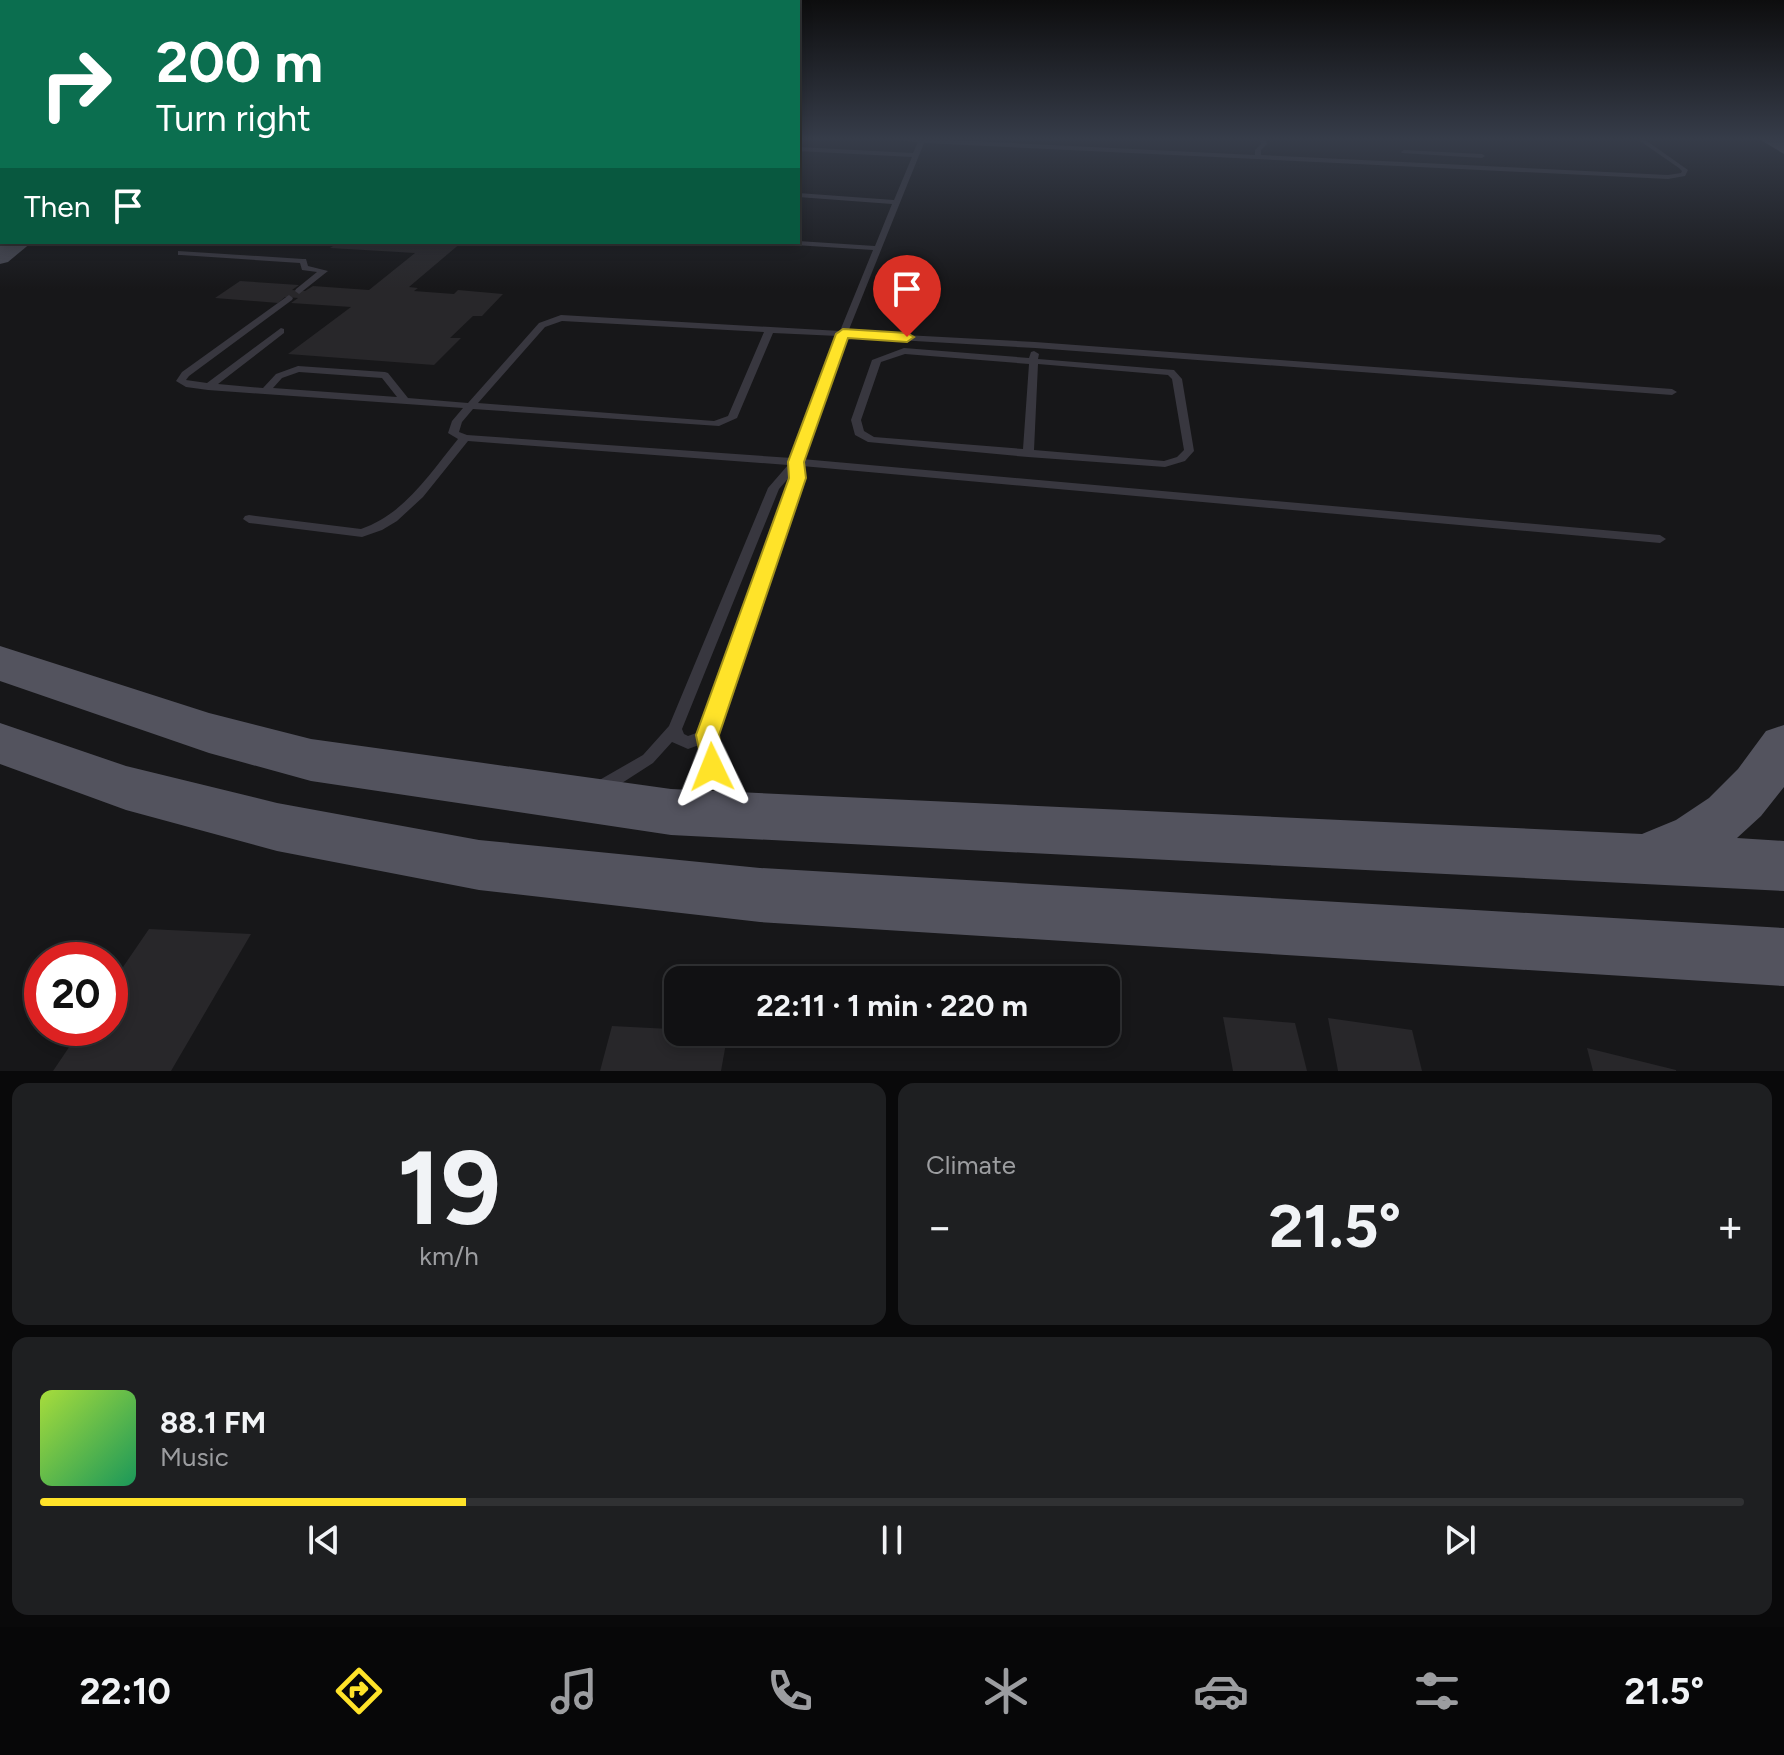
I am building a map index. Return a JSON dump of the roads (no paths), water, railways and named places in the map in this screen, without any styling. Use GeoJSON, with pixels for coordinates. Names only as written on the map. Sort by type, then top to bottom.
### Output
{"type":"FeatureCollection","features":[{"type":"Feature","properties":{"kind":"main road"},"geometry":{"type":"LineString","coordinates":[[0,257],[17,244]]}},
{"type":"Feature","properties":{"kind":"main road"},"geometry":{"type":"LineString","coordinates":[[0,663],[209,733],[311,760],[671,812],[1784,866]]}},
{"type":"Feature","properties":{"kind":"main road"},"geometry":{"type":"LineString","coordinates":[[0,743],[126,788],[186,804],[277,827],[479,865],[760,895],[1777,959]]}},
{"type":"Feature","properties":{"kind":"main road"},"geometry":{"type":"LineString","coordinates":[[1639,860],[1674,847],[1731,814],[1752,794],[1784,745]]}},
{"type":"Feature","properties":{"kind":"lane"},"geometry":{"type":"LineString","coordinates":[[570,799],[632,772],[675,729],[777,483],[796,462],[843,334],[902,189]]}},
{"type":"Feature","properties":{"kind":"lane"},"geometry":{"type":"LineString","coordinates":[[800,195],[897,202]]}},
{"type":"Feature","properties":{"kind":"lane"},"geometry":{"type":"LineString","coordinates":[[800,243],[877,248]]}},
{"type":"Feature","properties":{"kind":"lane"},"geometry":{"type":"LineString","coordinates":[[181,253],[303,261],[305,268],[324,271],[299,291]]}},
{"type":"Feature","properties":{"kind":"lane"},"geometry":{"type":"LineString","coordinates":[[289,298],[181,377],[183,384],[724,423],[732,418],[770,329]]}},
{"type":"Feature","properties":{"kind":"lane"},"geometry":{"type":"LineString","coordinates":[[1660,539],[796,462],[465,438],[453,433],[457,421],[542,325],[551,320],[1035,345],[1672,392]]}},
{"type":"Feature","properties":{"kind":"lane"},"geometry":{"type":"LineString","coordinates":[[208,387],[281,331]]}},
{"type":"Feature","properties":{"kind":"lane"},"geometry":{"type":"LineString","coordinates":[[1028,454],[1035,345]]}},
{"type":"Feature","properties":{"kind":"lane"},"geometry":{"type":"LineString","coordinates":[[904,351],[1033,360],[1171,372],[1177,379],[1189,451],[1181,459],[1165,464],[872,440],[859,433],[856,420],[877,360],[888,355],[904,351]]}},
{"type":"Feature","properties":{"kind":"lane"},"geometry":{"type":"LineString","coordinates":[[265,391],[291,371],[320,369],[385,375],[404,400]]}},
{"type":"Feature","properties":{"kind":"lane"},"geometry":{"type":"LineString","coordinates":[[249,519],[362,533],[377,529],[393,520],[465,438]]}},
{"type":"Feature","properties":{"kind":"lane"},"geometry":{"type":"LineString","coordinates":[[761,817],[743,807],[718,780],[708,753],[708,735],[798,478],[796,462]]}},
{"type":"Feature","properties":{"kind":"lane"},"geometry":{"type":"LineString","coordinates":[[725,607],[751,609]]}},
{"type":"Feature","properties":{"kind":"lane"},"geometry":{"type":"LineString","coordinates":[[675,729],[677,738],[688,743],[708,735]]}}]}
